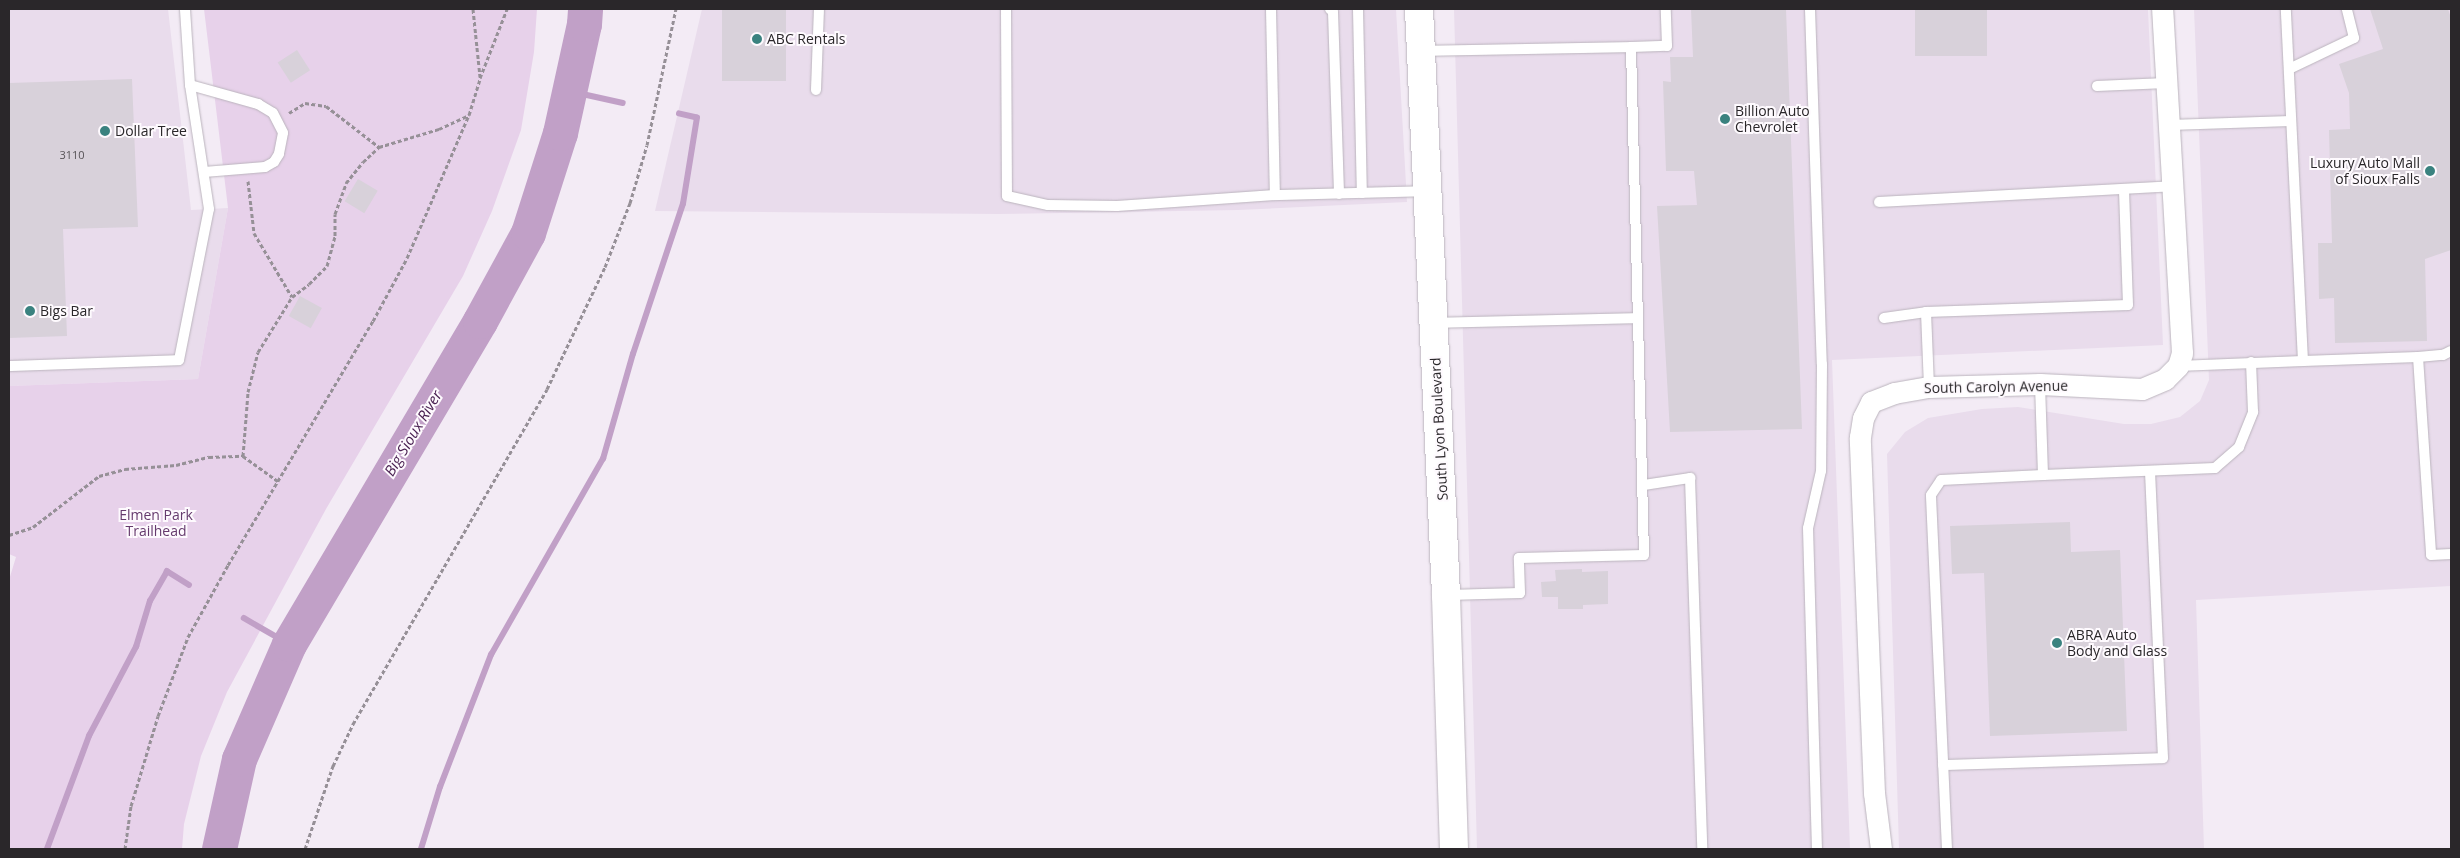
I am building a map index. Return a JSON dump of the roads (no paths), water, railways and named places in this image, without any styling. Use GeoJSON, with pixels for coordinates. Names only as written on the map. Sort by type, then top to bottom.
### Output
{"type":"FeatureCollection","features":[{"type":"Feature","properties":{"kind":"street","name":"South Lyon Boulevard"},"geometry":{"type":"LineString","coordinates":[[1419,9],[1446,595],[1454,849]]}},
{"type":"Feature","properties":{"kind":"street"},"geometry":{"type":"LineString","coordinates":[[2162,9],[2182,352],[2178,366]]}},
{"type":"Feature","properties":{"kind":"street","name":"South Carolyn Avenue"},"geometry":{"type":"LineString","coordinates":[[1881,849],[1874,793],[1860,437],[1862,418],[1871,402],[1894,393],[1929,387],[2040,384],[2142,389],[2165,379],[2178,366]]}},
{"type":"Feature","properties":{"kind":"lane"},"geometry":{"type":"LineString","coordinates":[[9,366],[178,360],[209,209],[190,85],[185,9]]}},
{"type":"Feature","properties":{"kind":"lane"},"geometry":{"type":"LineString","coordinates":[[816,90],[820,9]]}},
{"type":"Feature","properties":{"kind":"lane"},"geometry":{"type":"LineString","coordinates":[[1006,9],[1007,196],[1048,205],[1117,206],[1276,195],[1428,191]]}},
{"type":"Feature","properties":{"kind":"lane"},"geometry":{"type":"LineString","coordinates":[[1270,9],[1276,195]]}},
{"type":"Feature","properties":{"kind":"lane"},"geometry":{"type":"LineString","coordinates":[[1330,9],[1333,12],[1339,194]]}},
{"type":"Feature","properties":{"kind":"lane"},"geometry":{"type":"LineString","coordinates":[[1358,9],[1362,193]]}},
{"type":"Feature","properties":{"kind":"lane"},"geometry":{"type":"LineString","coordinates":[[1421,51],[1667,46],[1666,9]]}},
{"type":"Feature","properties":{"kind":"lane"},"geometry":{"type":"LineString","coordinates":[[1810,9],[1822,364],[1821,471],[1808,528],[1817,849]]}},
{"type":"Feature","properties":{"kind":"lane"},"geometry":{"type":"LineString","coordinates":[[2286,9],[2303,361]]}},
{"type":"Feature","properties":{"kind":"lane"},"geometry":{"type":"LineString","coordinates":[[2289,69],[2354,38],[2348,9]]}},
{"type":"Feature","properties":{"kind":"lane"},"geometry":{"type":"LineString","coordinates":[[1446,595],[1520,593],[1519,558],[1644,555],[1644,485],[1630,47]]}},
{"type":"Feature","properties":{"kind":"lane"},"geometry":{"type":"LineString","coordinates":[[2098,86],[2166,83]]}},
{"type":"Feature","properties":{"kind":"lane"},"geometry":{"type":"LineString","coordinates":[[190,85],[258,104],[273,113],[279,121],[283,134],[279,154],[274,162],[265,168],[204,172]]}},
{"type":"Feature","properties":{"kind":"lane"},"geometry":{"type":"LineString","coordinates":[[2169,125],[2291,121]]}},
{"type":"Feature","properties":{"kind":"lane"},"geometry":{"type":"LineString","coordinates":[[1878,202],[2172,186]]}},
{"type":"Feature","properties":{"kind":"lane"},"geometry":{"type":"LineString","coordinates":[[1884,318],[1926,312],[2128,305],[2124,189]]}},
{"type":"Feature","properties":{"kind":"lane"},"geometry":{"type":"LineString","coordinates":[[1926,312],[1929,387]]}},
{"type":"Feature","properties":{"kind":"lane"},"geometry":{"type":"LineString","coordinates":[[1434,323],[1638,318]]}},
{"type":"Feature","properties":{"kind":"lane"},"geometry":{"type":"LineString","coordinates":[[2178,366],[2418,357],[2443,355],[2451,351]]}},
{"type":"Feature","properties":{"kind":"lane"},"geometry":{"type":"LineString","coordinates":[[2418,357],[2431,555],[2451,554]]}},
{"type":"Feature","properties":{"kind":"lane"},"geometry":{"type":"LineString","coordinates":[[1947,849],[1931,495],[1942,480],[2215,468],[2239,447],[2253,412],[2251,362]]}},
{"type":"Feature","properties":{"kind":"lane"},"geometry":{"type":"LineString","coordinates":[[2040,384],[2043,476]]}},
{"type":"Feature","properties":{"kind":"lane"},"geometry":{"type":"LineString","coordinates":[[1943,765],[2163,758],[2150,471]]}},
{"type":"Feature","properties":{"kind":"lane"},"geometry":{"type":"LineString","coordinates":[[1644,485],[1690,478],[1702,849]]}},
{"type":"Feature","properties":{"kind":"waterway","name":"Big Sioux River"},"geometry":{"type":"LineString","coordinates":[[219,849],[239,759],[289,644],[480,321],[528,233],[560,133],[584,24],[585,9]]}},
{"type":"Feature","properties":{"kind":"waterway"},"geometry":{"type":"LineString","coordinates":[[569,91],[623,103]]}},
{"type":"Feature","properties":{"kind":"waterway"},"geometry":{"type":"LineString","coordinates":[[421,849],[440,787],[491,655],[603,459],[633,354],[683,204],[697,118],[679,114]]}},
{"type":"Feature","properties":{"kind":"waterway"},"geometry":{"type":"LineString","coordinates":[[47,849],[89,736],[136,647],[150,601],[167,571],[189,585]]}},
{"type":"Feature","properties":{"kind":"waterway"},"geometry":{"type":"LineString","coordinates":[[244,618],[289,644]]}},
{"type":"Feature","properties":{"kind":"place","name":"ABC Rentals"},"geometry":{"type":"Point","coordinates":[757,39]}},
{"type":"Feature","properties":{"kind":"place","name":"Billion Auto Chevrolet"},"geometry":{"type":"Point","coordinates":[1725,119]}},
{"type":"Feature","properties":{"kind":"place","name":"Dollar Tree"},"geometry":{"type":"Point","coordinates":[105,131]}},
{"type":"Feature","properties":{"kind":"place","name":"Luxury Auto Mall of Sioux Falls"},"geometry":{"type":"Point","coordinates":[2430,171]}},
{"type":"Feature","properties":{"kind":"place","name":"Bigs Bar"},"geometry":{"type":"Point","coordinates":[30,311]}},
{"type":"Feature","properties":{"kind":"place","name":"ABRA Auto Body and Glass"},"geometry":{"type":"Point","coordinates":[2057,643]}},
{"type":"Feature","properties":{"kind":"park label","name":"Elmen Park Trailhead"},"geometry":{"type":"Point","coordinates":[156,524]}}]}
